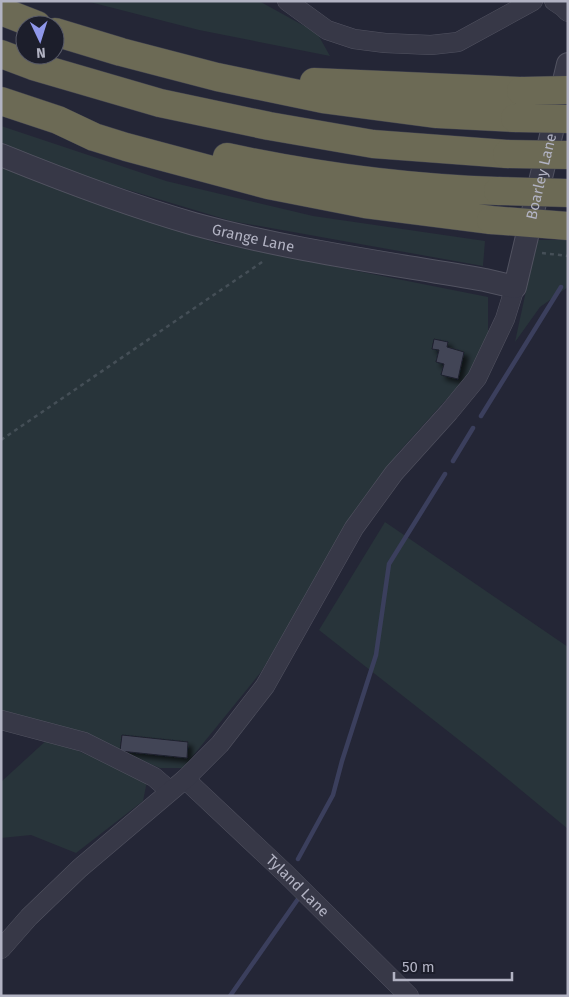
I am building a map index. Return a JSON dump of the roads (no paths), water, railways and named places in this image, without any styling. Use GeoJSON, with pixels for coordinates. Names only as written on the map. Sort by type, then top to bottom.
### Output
{"type":"FeatureCollection","features":[{"type":"Feature","properties":{"kind":"highway"},"geometry":{"type":"LineString","coordinates":[[1,11],[15,16]]}},
{"type":"Feature","properties":{"kind":"highway"},"geometry":{"type":"LineString","coordinates":[[65,35],[217,77],[323,99],[437,114],[568,119]]}},
{"type":"Feature","properties":{"kind":"highway"},"geometry":{"type":"LineString","coordinates":[[1,54],[33,66],[160,104],[269,126],[373,144],[506,154],[568,155]]}},
{"type":"Feature","properties":{"kind":"highway"},"geometry":{"type":"LineString","coordinates":[[217,77],[521,91],[568,90]]}},
{"type":"Feature","properties":{"kind":"highway"},"geometry":{"type":"LineString","coordinates":[[1,102],[58,120],[94,137],[126,147],[268,185],[365,204],[491,220],[568,226]]}},
{"type":"Feature","properties":{"kind":"highway"},"geometry":{"type":"LineString","coordinates":[[58,120],[100,125],[183,147],[256,163],[388,183],[498,191],[568,193]]}},
{"type":"Feature","properties":{"kind":"street"},"geometry":{"type":"LineString","coordinates":[[287,1],[327,30],[354,39],[385,43],[431,44],[458,42],[533,1]]}},
{"type":"Feature","properties":{"kind":"street"},"geometry":{"type":"LineString","coordinates":[[554,1],[568,12]]}},
{"type":"Feature","properties":{"kind":"street","name":"Boarley Lane"},"geometry":{"type":"LineString","coordinates":[[515,287],[568,64]]}},
{"type":"Feature","properties":{"kind":"street","name":"Grange Lane"},"geometry":{"type":"LineString","coordinates":[[1,155],[88,190],[195,224],[286,246],[485,280],[515,287]]}},
{"type":"Feature","properties":{"kind":"street"},"geometry":{"type":"LineString","coordinates":[[1,949],[29,916],[80,868],[169,790],[185,779],[220,744],[265,686],[354,528],[394,473],[477,378],[505,319],[515,287]]}},
{"type":"Feature","properties":{"kind":"street"},"geometry":{"type":"LineString","coordinates":[[1,720],[84,742],[154,777],[169,790]]}},
{"type":"Feature","properties":{"kind":"street","name":"Tyland Lane"},"geometry":{"type":"LineString","coordinates":[[185,779],[285,873],[409,996]]}},
{"type":"Feature","properties":{"kind":"waterway"},"geometry":{"type":"LineString","coordinates":[[481,416],[561,287]]}},
{"type":"Feature","properties":{"kind":"waterway"},"geometry":{"type":"LineString","coordinates":[[453,461],[473,428]]}},
{"type":"Feature","properties":{"kind":"waterway"},"geometry":{"type":"LineString","coordinates":[[298,859],[333,795],[376,655],[389,564],[445,474]]}},
{"type":"Feature","properties":{"kind":"waterway"},"geometry":{"type":"LineString","coordinates":[[230,996],[298,899]]}}]}
